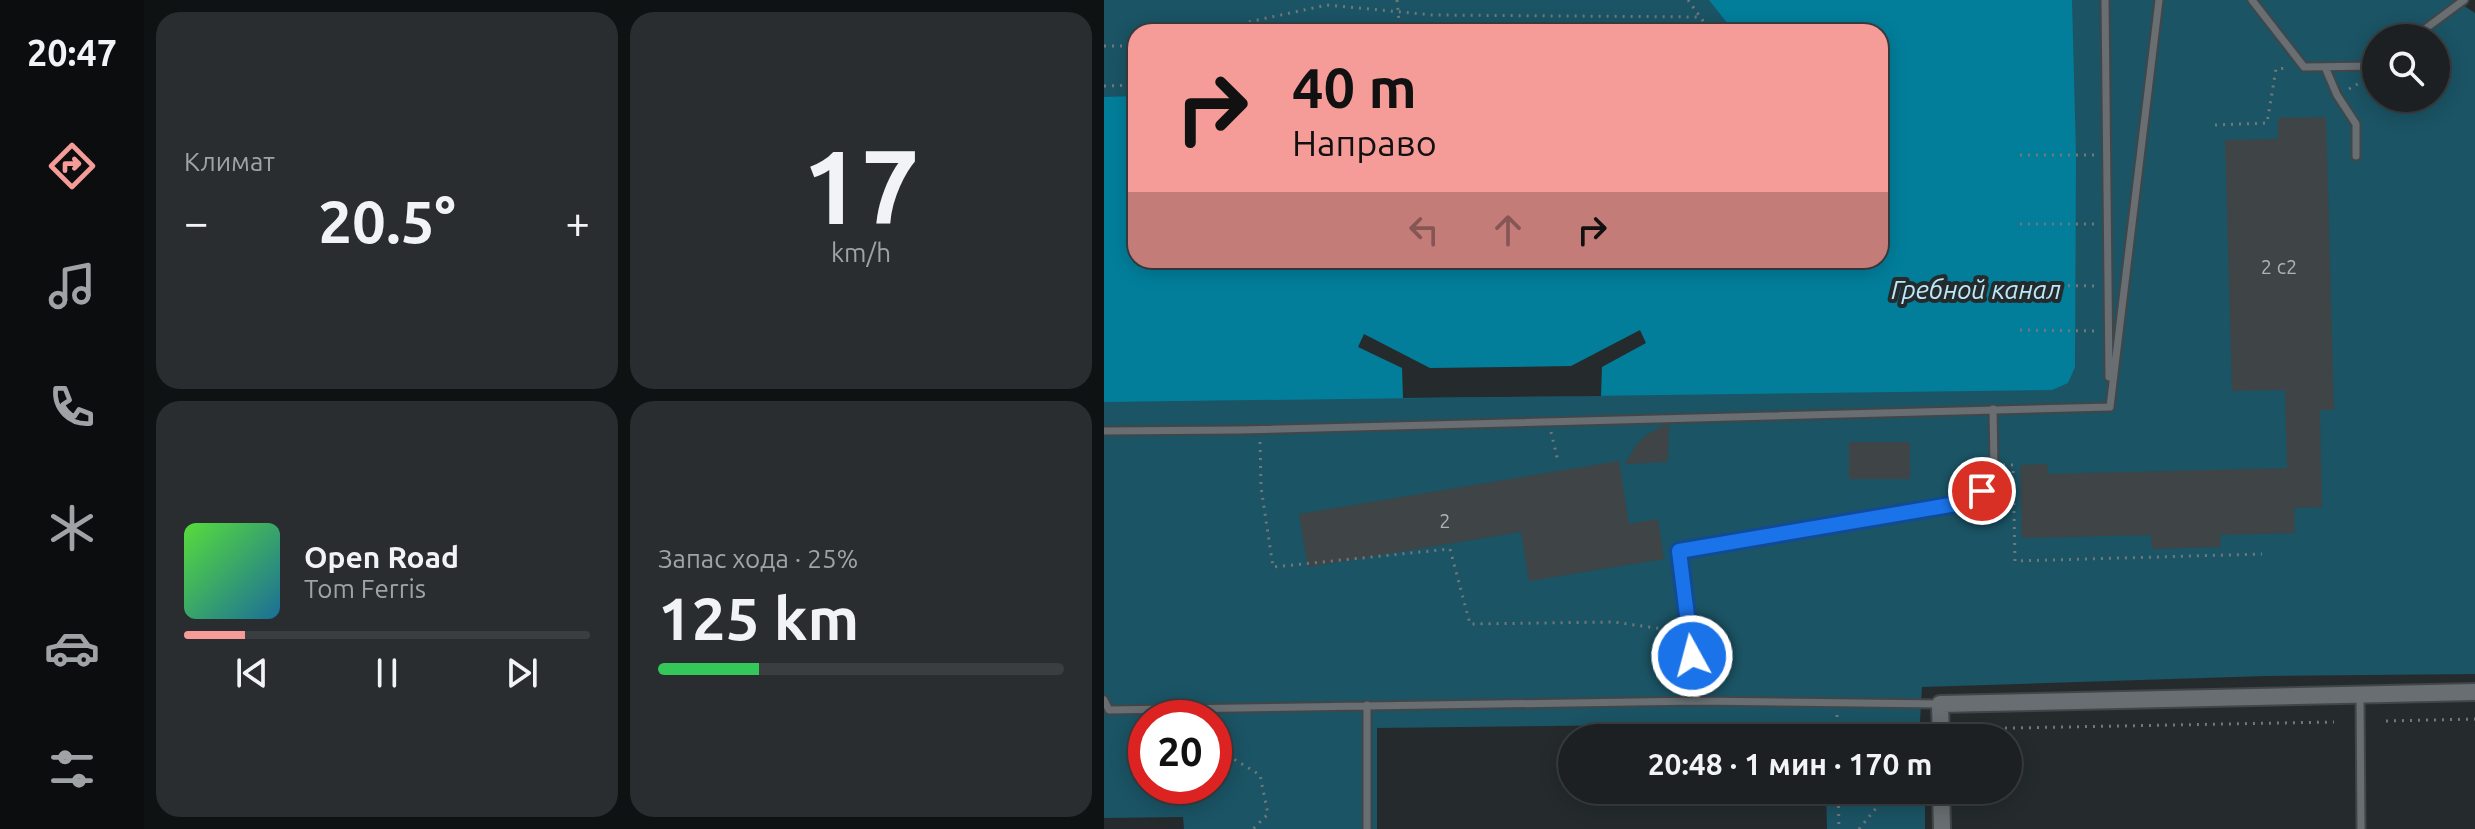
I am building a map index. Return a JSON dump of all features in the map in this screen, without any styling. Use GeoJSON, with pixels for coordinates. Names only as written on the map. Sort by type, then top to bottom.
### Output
{"type":"FeatureCollection","features":[{"type":"Feature","properties":{"kind":"street"},"geometry":{"type":"LineString","coordinates":[[1941,724],[1940,704],[2475,692]]}},
{"type":"Feature","properties":{"kind":"street"},"geometry":{"type":"LineString","coordinates":[[1941,804],[1942,829]]}},
{"type":"Feature","properties":{"kind":"lane"},"geometry":{"type":"LineString","coordinates":[[2105,0],[2110,407]]}},
{"type":"Feature","properties":{"kind":"lane"},"geometry":{"type":"LineString","coordinates":[[2110,407],[2159,0]]}},
{"type":"Feature","properties":{"kind":"lane"},"geometry":{"type":"LineString","coordinates":[[2252,0],[2304,67],[2362,66]]}},
{"type":"Feature","properties":{"kind":"lane"},"geometry":{"type":"LineString","coordinates":[[2432,24],[2464,0]]}},
{"type":"Feature","properties":{"kind":"lane"},"geometry":{"type":"LineString","coordinates":[[2325,67],[2337,95],[2356,124],[2356,156]]}},
{"type":"Feature","properties":{"kind":"lane"},"geometry":{"type":"LineString","coordinates":[[1104,431],[2110,407]]}},
{"type":"Feature","properties":{"kind":"lane"},"geometry":{"type":"LineString","coordinates":[[1697,701],[1679,551],[1956,504],[1982,491],[1994,465],[1993,409]]}},
{"type":"Feature","properties":{"kind":"lane"},"geometry":{"type":"LineString","coordinates":[[2360,696],[2361,829]]}},
{"type":"Feature","properties":{"kind":"lane"},"geometry":{"type":"LineString","coordinates":[[1104,700],[1109,710],[1697,701],[1940,704]]}},
{"type":"Feature","properties":{"kind":"lane"},"geometry":{"type":"LineString","coordinates":[[1367,705],[1367,829]]}},
{"type":"Feature","properties":{"kind":"path"},"geometry":{"type":"LineString","coordinates":[[1397,0],[1399,24]]}},
{"type":"Feature","properties":{"kind":"path"},"geometry":{"type":"LineString","coordinates":[[1688,0],[1705,24]]}},
{"type":"Feature","properties":{"kind":"path"},"geometry":{"type":"LineString","coordinates":[[1239,24],[1327,5],[1432,15],[1700,17]]}},
{"type":"Feature","properties":{"kind":"path"},"geometry":{"type":"LineString","coordinates":[[1104,46],[1128,46]]}},
{"type":"Feature","properties":{"kind":"path"},"geometry":{"type":"LineString","coordinates":[[2215,125],[2267,123],[2276,69],[2304,67]]}},
{"type":"Feature","properties":{"kind":"path"},"geometry":{"type":"LineString","coordinates":[[2337,95],[2362,82]]}},
{"type":"Feature","properties":{"kind":"path"},"geometry":{"type":"LineString","coordinates":[[1104,86],[1128,85]]}},
{"type":"Feature","properties":{"kind":"path"},"geometry":{"type":"LineString","coordinates":[[2020,155],[2109,155]]}},
{"type":"Feature","properties":{"kind":"path"},"geometry":{"type":"LineString","coordinates":[[2020,224],[2109,224]]}},
{"type":"Feature","properties":{"kind":"path"},"geometry":{"type":"LineString","coordinates":[[2020,285],[2109,286]]}},
{"type":"Feature","properties":{"kind":"path"},"geometry":{"type":"LineString","coordinates":[[2020,330],[2109,331]]}},
{"type":"Feature","properties":{"kind":"path"},"geometry":{"type":"LineString","coordinates":[[1548,420],[1558,461]]}},
{"type":"Feature","properties":{"kind":"path"},"geometry":{"type":"LineString","coordinates":[[1260,429],[1260,477],[1273,567],[1450,549],[1470,624],[1613,622],[1689,633]]}},
{"type":"Feature","properties":{"kind":"path"},"geometry":{"type":"LineString","coordinates":[[2013,465],[2015,561],[2262,554]]}},
{"type":"Feature","properties":{"kind":"path"},"geometry":{"type":"LineString","coordinates":[[1837,703],[1837,724]]}},
{"type":"Feature","properties":{"kind":"path"},"geometry":{"type":"LineString","coordinates":[[2386,721],[2475,719]]}},
{"type":"Feature","properties":{"kind":"path"},"geometry":{"type":"LineString","coordinates":[[2022,732],[2334,722]]}},
{"type":"Feature","properties":{"kind":"path"},"geometry":{"type":"LineString","coordinates":[[1232,758],[1260,775],[1268,814],[1253,829]]}},
{"type":"Feature","properties":{"kind":"path"},"geometry":{"type":"LineString","coordinates":[[1838,804],[1839,829]]}},
{"type":"Feature","properties":{"kind":"path"},"geometry":{"type":"LineString","coordinates":[[1859,829],[1880,804]]}},
{"type":"Feature","properties":{"kind":"shaded area","name":"Гребной канал"},"geometry":{"type":"Polygon","coordinates":[[[1104,0],[2455,0],[2475,13],[2475,674],[2265,676],[1922,687],[1922,724],[1558,724],[1377,728],[1377,829],[1184,829],[1183,817],[1104,818],[1104,0]]]}},
{"type":"Feature","properties":{"kind":"shaded area"},"geometry":{"type":"Polygon","coordinates":[[[1826,804],[1925,804],[1925,829],[1827,829],[1826,804]]]}},
{"type":"Feature","properties":{"kind":"water","name":"Гребной канал"},"geometry":{"type":"Polygon","coordinates":[[[1709,0],[2072,0],[2076,155],[2075,367],[2068,383],[2052,390],[1104,402],[1104,97],[1128,96],[1128,268],[1888,268],[1888,24],[1728,24],[1709,0]]]}},
{"type":"Feature","properties":{"kind":"pier"},"geometry":{"type":"Polygon","coordinates":[[[1640,330],[1646,343],[1602,367],[1601,396],[1403,398],[1402,368],[1358,347],[1364,334],[1430,368],[1571,366],[1640,330]]]}},
{"type":"Feature","properties":{"kind":"building"},"geometry":{"type":"Polygon","coordinates":[[[2326,117],[2334,410],[2320,410],[2322,507],[2294,508],[2295,533],[2220,535],[2221,547],[2152,549],[2151,535],[2022,538],[2020,465],[2047,464],[2048,474],[2287,468],[2285,390],[2232,391],[2225,140],[2278,139],[2278,118],[2326,117]]]}},
{"type":"Feature","properties":{"kind":"building"},"geometry":{"type":"Polygon","coordinates":[[[1669,425],[1668,462],[1625,464],[1646,435],[1669,425]]]}},
{"type":"Feature","properties":{"kind":"building"},"geometry":{"type":"Polygon","coordinates":[[[1849,442],[1910,442],[1910,479],[1849,479],[1849,442]]]}},
{"type":"Feature","properties":{"kind":"building"},"geometry":{"type":"Polygon","coordinates":[[[1619,461],[1629,524],[1658,519],[1664,559],[1529,581],[1521,532],[1308,567],[1299,514],[1619,461]]]}},
{"type":"Feature","properties":{"kind":"route"},"geometry":{"type":"LineString","coordinates":[[1692,656],[1679,551],[1956,504],[1982,491]]}}]}
